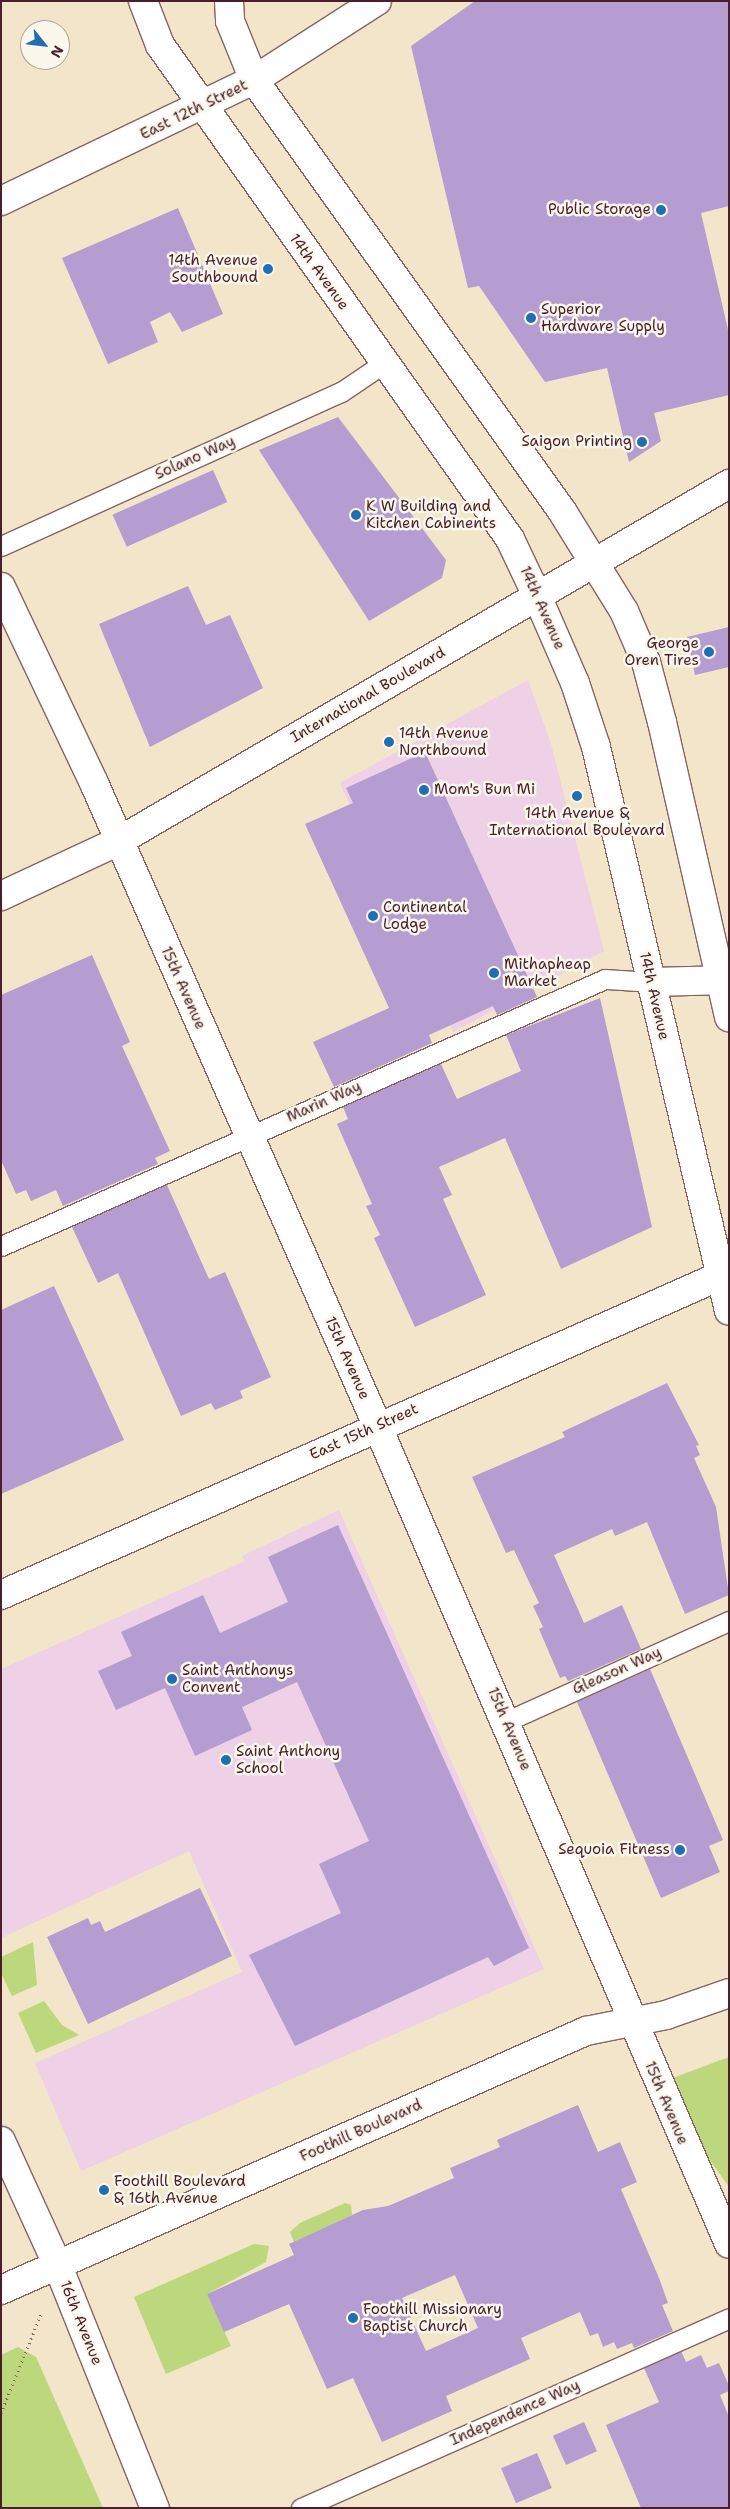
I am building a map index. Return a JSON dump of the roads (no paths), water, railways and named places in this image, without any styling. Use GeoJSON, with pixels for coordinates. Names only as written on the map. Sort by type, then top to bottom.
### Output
{"type":"FeatureCollection","features":[{"type":"Feature","properties":{"kind":"main road","name":"14th Avenue"},"geometry":{"type":"LineString","coordinates":[[143,1],[160,45],[201,107],[510,539],[538,598],[575,683],[596,747],[651,982],[724,1273],[729,1311]]}},
{"type":"Feature","properties":{"kind":"main road"},"geometry":{"type":"LineString","coordinates":[[229,1],[230,21],[254,80],[598,564],[646,662],[725,981],[729,1017]]}},
{"type":"Feature","properties":{"kind":"main road","name":"East 12th Street"},"geometry":{"type":"LineString","coordinates":[[1,201],[254,80],[377,1]]}},
{"type":"Feature","properties":{"kind":"main road","name":"International Boulevard"},"geometry":{"type":"LineString","coordinates":[[1,896],[119,841],[598,564],[729,484]]}},
{"type":"Feature","properties":{"kind":"main road","name":"15th Avenue"},"geometry":{"type":"LineString","coordinates":[[1,588],[119,841],[247,1135],[377,1425],[729,2244]]}},
{"type":"Feature","properties":{"kind":"main road"},"geometry":{"type":"LineString","coordinates":[[651,982],[725,981]]}},
{"type":"Feature","properties":{"kind":"main road","name":"East 15th Street"},"geometry":{"type":"LineString","coordinates":[[1,1595],[377,1425],[724,1273]]}},
{"type":"Feature","properties":{"kind":"main road","name":"Foothill Boulevard"},"geometry":{"type":"LineString","coordinates":[[1,2290],[586,2030],[666,2015],[729,1992]]}},
{"type":"Feature","properties":{"kind":"main road","name":"16th Avenue"},"geometry":{"type":"LineString","coordinates":[[1,2141],[58,2266],[155,2508]]}},
{"type":"Feature","properties":{"kind":"lane","name":"Solano Way"},"geometry":{"type":"LineString","coordinates":[[1,546],[341,392],[384,363]]}},
{"type":"Feature","properties":{"kind":"lane","name":"Marin Way"},"geometry":{"type":"LineString","coordinates":[[1,1246],[247,1135],[605,979],[651,982]]}},
{"type":"Feature","properties":{"kind":"lane","name":"Gleason Way"},"geometry":{"type":"LineString","coordinates":[[506,1722],[729,1621]]}},
{"type":"Feature","properties":{"kind":"lane","name":"Independence Way"},"geometry":{"type":"LineString","coordinates":[[301,2508],[729,2318]]}},
{"type":"Feature","properties":{"kind":"place","name":"Public Storage"},"geometry":{"type":"Point","coordinates":[661,210]}},
{"type":"Feature","properties":{"kind":"place","name":"14th Avenue Southbound"},"geometry":{"type":"Point","coordinates":[268,269]}},
{"type":"Feature","properties":{"kind":"place","name":"Superior Hardware Supply"},"geometry":{"type":"Point","coordinates":[531,318]}},
{"type":"Feature","properties":{"kind":"place","name":"Saigon Printing"},"geometry":{"type":"Point","coordinates":[642,442]}},
{"type":"Feature","properties":{"kind":"place","name":"K W Building and Kitchen Cabinents"},"geometry":{"type":"Point","coordinates":[356,515]}},
{"type":"Feature","properties":{"kind":"place","name":"George Oren Tires"},"geometry":{"type":"Point","coordinates":[709,652]}},
{"type":"Feature","properties":{"kind":"place","name":"14th Avenue Northbound"},"geometry":{"type":"Point","coordinates":[389,742]}},
{"type":"Feature","properties":{"kind":"place","name":"Mom's Bun Mi"},"geometry":{"type":"Point","coordinates":[424,790]}},
{"type":"Feature","properties":{"kind":"place","name":"14th Avenue & International Boulevard"},"geometry":{"type":"Point","coordinates":[577,796]}},
{"type":"Feature","properties":{"kind":"place","name":"Continental Lodge"},"geometry":{"type":"Point","coordinates":[373,916]}},
{"type":"Feature","properties":{"kind":"place","name":"Mithapheap Market"},"geometry":{"type":"Point","coordinates":[494,973]}},
{"type":"Feature","properties":{"kind":"place","name":"Saint Anthonys Convent"},"geometry":{"type":"Point","coordinates":[172,1679]}},
{"type":"Feature","properties":{"kind":"place","name":"Saint Anthony School"},"geometry":{"type":"Point","coordinates":[226,1760]}},
{"type":"Feature","properties":{"kind":"place","name":"Sequoia Fitness"},"geometry":{"type":"Point","coordinates":[680,1850]}},
{"type":"Feature","properties":{"kind":"place","name":"Foothill Boulevard & 16th Avenue"},"geometry":{"type":"Point","coordinates":[104,2190]}},
{"type":"Feature","properties":{"kind":"place","name":"Foothill Missionary Baptist Church"},"geometry":{"type":"Point","coordinates":[353,2318]}}]}
